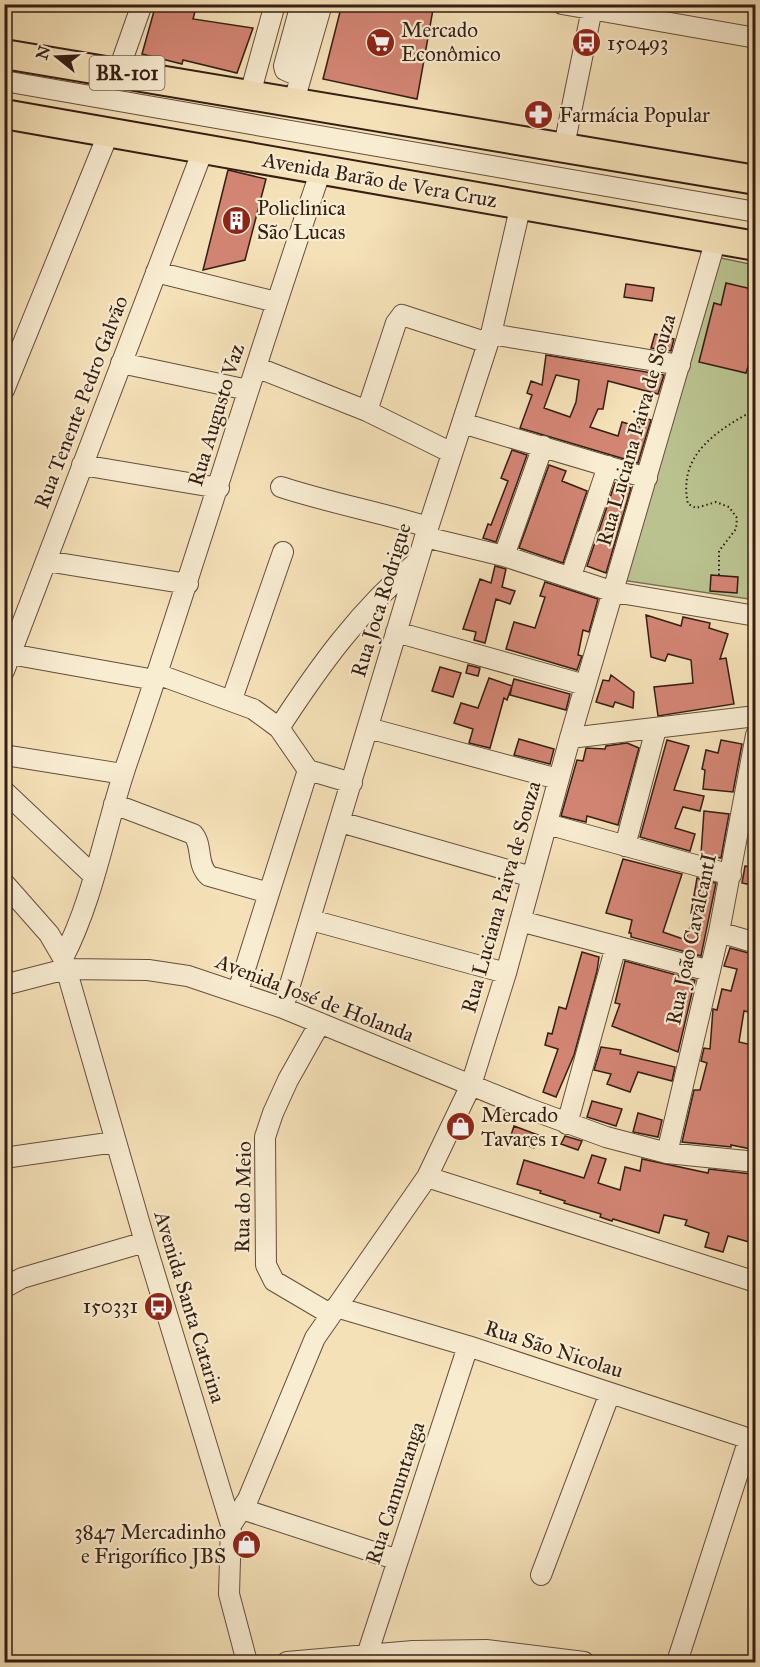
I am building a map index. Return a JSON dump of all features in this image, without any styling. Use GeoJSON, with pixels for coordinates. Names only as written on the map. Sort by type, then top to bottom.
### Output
{"type":"FeatureCollection","features":[{"type":"Feature","properties":{"kind":"highway","name":"BR-101"},"geometry":{"type":"LineString","coordinates":[[4,54],[250,94],[297,89],[564,146],[756,180]]}},
{"type":"Feature","properties":{"kind":"highway","name":"Avenida Barão de Vera Cruz"},"geometry":{"type":"LineString","coordinates":[[4,114],[756,246]]}},
{"type":"Feature","properties":{"kind":"street"},"geometry":{"type":"LineString","coordinates":[[118,72],[142,4]]}},
{"type":"Feature","properties":{"kind":"street"},"geometry":{"type":"LineString","coordinates":[[250,94],[275,4]]}},
{"type":"Feature","properties":{"kind":"street"},"geometry":{"type":"LineString","coordinates":[[297,89],[284,66],[301,4]]}},
{"type":"Feature","properties":{"kind":"street"},"geometry":{"type":"LineString","coordinates":[[297,89],[322,4]]}},
{"type":"Feature","properties":{"kind":"street"},"geometry":{"type":"LineString","coordinates":[[562,4],[592,7],[756,38]]}},
{"type":"Feature","properties":{"kind":"street"},"geometry":{"type":"LineString","coordinates":[[564,146],[592,7]]}},
{"type":"Feature","properties":{"kind":"street"},"geometry":{"type":"LineString","coordinates":[[4,81],[756,212]]}},
{"type":"Feature","properties":{"kind":"street"},"geometry":{"type":"LineString","coordinates":[[4,390],[109,132]]}},
{"type":"Feature","properties":{"kind":"street","name":"Rua Tenente Pedro Galvão"},"geometry":{"type":"LineString","coordinates":[[7,662],[203,150]]}},
{"type":"Feature","properties":{"kind":"street","name":"Rua Augusto Vaz"},"geometry":{"type":"LineString","coordinates":[[64,964],[84,910],[123,774],[188,584],[276,302],[321,170]]}},
{"type":"Feature","properties":{"kind":"street","name":"Rua Joca Rodrigue"},"geometry":{"type":"LineString","coordinates":[[283,1008],[426,532],[489,339],[521,204]]}},
{"type":"Feature","properties":{"kind":"street","name":"Rua Luciana Paiva de Souza"},"geometry":{"type":"LineString","coordinates":[[236,1517],[315,1338],[427,1177],[471,1085],[506,973],[558,779],[716,239]]}},
{"type":"Feature","properties":{"kind":"street"},"geometry":{"type":"LineString","coordinates":[[156,272],[276,302]]}},
{"type":"Feature","properties":{"kind":"street"},"geometry":{"type":"LineString","coordinates":[[367,411],[396,323],[400,316],[405,315],[489,339],[680,365]]}},
{"type":"Feature","properties":{"kind":"street"},"geometry":{"type":"LineString","coordinates":[[121,363],[248,390]]}},
{"type":"Feature","properties":{"kind":"street"},"geometry":{"type":"LineString","coordinates":[[256,367],[367,411],[452,453]]}},
{"type":"Feature","properties":{"kind":"street"},"geometry":{"type":"LineString","coordinates":[[462,423],[647,478]]}},
{"type":"Feature","properties":{"kind":"street"},"geometry":{"type":"LineString","coordinates":[[504,556],[543,446]]}},
{"type":"Feature","properties":{"kind":"street"},"geometry":{"type":"LineString","coordinates":[[82,465],[219,488]]}},
{"type":"Feature","properties":{"kind":"street"},"geometry":{"type":"LineString","coordinates":[[571,576],[608,466]]}},
{"type":"Feature","properties":{"kind":"street"},"geometry":{"type":"LineString","coordinates":[[281,487],[330,503],[371,510],[426,532],[571,576],[614,592],[756,616]]}},
{"type":"Feature","properties":{"kind":"street"},"geometry":{"type":"LineString","coordinates":[[232,699],[283,552]]}},
{"type":"Feature","properties":{"kind":"street"},"geometry":{"type":"LineString","coordinates":[[46,561],[188,584]]}},
{"type":"Feature","properties":{"kind":"street"},"geometry":{"type":"LineString","coordinates":[[279,728],[303,691],[360,617],[385,588],[417,562]]}},
{"type":"Feature","properties":{"kind":"street"},"geometry":{"type":"LineString","coordinates":[[396,632],[585,686]]}},
{"type":"Feature","properties":{"kind":"street"},"geometry":{"type":"LineString","coordinates":[[7,662],[156,677],[232,699],[253,709],[279,728],[308,770],[352,783]]}},
{"type":"Feature","properties":{"kind":"street"},"geometry":{"type":"LineString","coordinates":[[570,738],[756,716]]}},
{"type":"Feature","properties":{"kind":"street"},"geometry":{"type":"LineString","coordinates":[[368,728],[558,779]]}},
{"type":"Feature","properties":{"kind":"street"},"geometry":{"type":"LineString","coordinates":[[625,846],[656,729]]}},
{"type":"Feature","properties":{"kind":"street","name":"Rua João CavalcantI"},"geometry":{"type":"LineString","coordinates":[[668,1153],[731,875],[756,735]]}},
{"type":"Feature","properties":{"kind":"street"},"geometry":{"type":"LineString","coordinates":[[4,755],[123,774]]}},
{"type":"Feature","properties":{"kind":"street"},"geometry":{"type":"LineString","coordinates":[[238,991],[308,770]]}},
{"type":"Feature","properties":{"kind":"street"},"geometry":{"type":"LineString","coordinates":[[4,791],[94,876]]}},
{"type":"Feature","properties":{"kind":"street"},"geometry":{"type":"LineString","coordinates":[[114,804],[193,834],[197,839],[200,862],[209,876],[269,893]]}},
{"type":"Feature","properties":{"kind":"street"},"geometry":{"type":"LineString","coordinates":[[340,822],[532,877]]}},
{"type":"Feature","properties":{"kind":"street"},"geometry":{"type":"LineString","coordinates":[[547,824],[731,875]]}},
{"type":"Feature","properties":{"kind":"street","name":"Avenida Santa Catarina"},"geometry":{"type":"LineString","coordinates":[[4,883],[49,934],[64,964],[145,1242],[236,1517],[229,1594],[247,1662]]}},
{"type":"Feature","properties":{"kind":"street"},"geometry":{"type":"LineString","coordinates":[[311,920],[506,973]]}},
{"type":"Feature","properties":{"kind":"street"},"geometry":{"type":"LineString","coordinates":[[520,921],[710,971]]}},
{"type":"Feature","properties":{"kind":"street"},"geometry":{"type":"LineString","coordinates":[[719,932],[756,943]]}},
{"type":"Feature","properties":{"kind":"street"},"geometry":{"type":"LineString","coordinates":[[567,1124],[616,946]]}},
{"type":"Feature","properties":{"kind":"street","name":"Avenida José de Holanda"},"geometry":{"type":"LineString","coordinates":[[4,985],[64,964],[148,970],[188,976],[283,1008],[567,1124],[668,1153],[756,1162]]}},
{"type":"Feature","properties":{"kind":"street","name":"Rua do Meio"},"geometry":{"type":"LineString","coordinates":[[320,1023],[273,1113],[266,1137],[268,1218],[266,1265],[274,1281],[333,1311]]}},
{"type":"Feature","properties":{"kind":"street"},"geometry":{"type":"LineString","coordinates":[[4,1158],[115,1142]]}},
{"type":"Feature","properties":{"kind":"street"},"geometry":{"type":"LineString","coordinates":[[427,1177],[756,1282]]}},
{"type":"Feature","properties":{"kind":"street"},"geometry":{"type":"LineString","coordinates":[[4,1288],[22,1278],[145,1242]]}},
{"type":"Feature","properties":{"kind":"street","name":"Rua São Nicolau"},"geometry":{"type":"LineString","coordinates":[[333,1311],[468,1347],[752,1440]]}},
{"type":"Feature","properties":{"kind":"street","name":"Rua Camuntanga"},"geometry":{"type":"LineString","coordinates":[[367,1655],[468,1347]]}},
{"type":"Feature","properties":{"kind":"street"},"geometry":{"type":"LineString","coordinates":[[541,1575],[610,1393]]}},
{"type":"Feature","properties":{"kind":"street"},"geometry":{"type":"LineString","coordinates":[[677,1662],[752,1440]]}},
{"type":"Feature","properties":{"kind":"street"},"geometry":{"type":"LineString","coordinates":[[236,1517],[398,1560]]}},
{"type":"Feature","properties":{"kind":"street"},"geometry":{"type":"LineString","coordinates":[[288,1662],[367,1655],[415,1657],[486,1650],[585,1662]]}},
{"type":"Feature","properties":{"kind":"path"},"geometry":{"type":"LineString","coordinates":[[719,576],[719,551],[736,529],[737,518],[729,507],[716,502],[696,508],[688,504],[685,491],[693,455],[717,431],[756,409]]}},
{"type":"Feature","properties":{"kind":"green space"},"geometry":{"type":"Polygon","coordinates":[[[716,257],[755,265],[755,600],[621,580],[716,257]]]}},
{"type":"Feature","properties":{"kind":"building"},"geometry":{"type":"Polygon","coordinates":[[[156,4],[197,4],[193,19],[253,28],[237,73],[183,60],[182,64],[142,54],[156,4]]]}},
{"type":"Feature","properties":{"kind":"building","name":"Mercado Econômico"},"geometry":{"type":"Polygon","coordinates":[[[342,4],[434,4],[417,99],[323,79],[342,4]]]}},
{"type":"Feature","properties":{"kind":"building","name":"Policlinica São Lucas"},"geometry":{"type":"Polygon","coordinates":[[[228,170],[266,179],[245,260],[203,270],[228,170]]]}},
{"type":"Feature","properties":{"kind":"building"},"geometry":{"type":"Polygon","coordinates":[[[726,283],[756,290],[756,342],[746,373],[699,362],[714,303],[721,305],[726,283]]]}},
{"type":"Feature","properties":{"kind":"building"},"geometry":{"type":"Polygon","coordinates":[[[626,284],[654,288],[652,301],[624,297],[626,284]]]}},
{"type":"Feature","properties":{"kind":"building"},"geometry":{"type":"Polygon","coordinates":[[[655,334],[674,339],[671,351],[651,348],[655,334]]]}},
{"type":"Feature","properties":{"kind":"building"},"geometry":{"type":"Polygon","coordinates":[[[546,355],[664,375],[658,394],[608,381],[603,409],[598,409],[590,427],[618,436],[622,422],[639,427],[642,417],[651,420],[638,463],[520,428],[532,395],[527,393],[531,381],[542,385],[546,355]],[[556,375],[544,408],[570,417],[576,402],[579,380],[556,375]]]}},
{"type":"Feature","properties":{"kind":"building"},"geometry":{"type":"Polygon","coordinates":[[[512,450],[527,455],[496,542],[483,538],[488,524],[491,525],[508,481],[501,478],[512,450]]]}},
{"type":"Feature","properties":{"kind":"building"},"geometry":{"type":"Polygon","coordinates":[[[549,465],[566,471],[562,481],[587,491],[563,563],[519,548],[549,465]]]}},
{"type":"Feature","properties":{"kind":"building"},"geometry":{"type":"Polygon","coordinates":[[[615,483],[631,488],[606,573],[587,566],[615,483]]]}},
{"type":"Feature","properties":{"kind":"building"},"geometry":{"type":"Polygon","coordinates":[[[495,566],[506,569],[502,587],[515,591],[510,604],[496,599],[485,643],[474,640],[476,632],[463,629],[480,579],[491,583],[495,566]]]}},
{"type":"Feature","properties":{"kind":"building"},"geometry":{"type":"Polygon","coordinates":[[[711,575],[738,577],[737,593],[710,591],[711,575]]]}},
{"type":"Feature","properties":{"kind":"building"},"geometry":{"type":"Polygon","coordinates":[[[545,582],[598,599],[589,632],[583,630],[578,655],[582,656],[577,670],[506,649],[514,622],[535,628],[545,597],[540,596],[545,582]]]}},
{"type":"Feature","properties":{"kind":"building"},"geometry":{"type":"Polygon","coordinates":[[[646,615],[681,626],[683,617],[710,623],[709,628],[728,634],[720,659],[726,658],[734,704],[658,716],[654,687],[693,683],[691,660],[668,654],[665,661],[651,657],[646,615]]]}},
{"type":"Feature","properties":{"kind":"building"},"geometry":{"type":"Polygon","coordinates":[[[468,665],[480,668],[478,676],[466,673],[468,665]]]}},
{"type":"Feature","properties":{"kind":"building"},"geometry":{"type":"Polygon","coordinates":[[[440,667],[461,673],[453,697],[432,691],[440,667]]]}},
{"type":"Feature","properties":{"kind":"building"},"geometry":{"type":"Polygon","coordinates":[[[611,675],[634,692],[633,708],[615,702],[613,707],[596,702],[603,680],[609,681],[611,675]]]}},
{"type":"Feature","properties":{"kind":"building"},"geometry":{"type":"Polygon","coordinates":[[[489,678],[512,686],[507,700],[504,698],[490,748],[469,743],[473,729],[454,723],[461,703],[478,708],[489,678]]]}},
{"type":"Feature","properties":{"kind":"building"},"geometry":{"type":"Polygon","coordinates":[[[514,679],[570,694],[566,710],[510,695],[514,679]]]}},
{"type":"Feature","properties":{"kind":"building"},"geometry":{"type":"Polygon","coordinates":[[[519,739],[554,749],[550,764],[514,755],[519,739]]]}},
{"type":"Feature","properties":{"kind":"building"},"geometry":{"type":"Polygon","coordinates":[[[667,740],[689,746],[674,790],[704,796],[700,811],[683,807],[675,828],[695,834],[690,851],[640,837],[667,740]]]}},
{"type":"Feature","properties":{"kind":"building"},"geometry":{"type":"Polygon","coordinates":[[[721,740],[742,744],[733,792],[703,789],[705,770],[702,769],[706,750],[718,753],[721,740]]]}},
{"type":"Feature","properties":{"kind":"building"},"geometry":{"type":"Polygon","coordinates":[[[627,743],[639,748],[618,825],[587,816],[586,822],[561,816],[577,760],[583,761],[586,748],[605,749],[606,746],[627,743]]]}},
{"type":"Feature","properties":{"kind":"building"},"geometry":{"type":"Polygon","coordinates":[[[704,811],[729,814],[721,858],[701,854],[704,811]]]}},
{"type":"Feature","properties":{"kind":"building"},"geometry":{"type":"Polygon","coordinates":[[[623,859],[682,874],[663,932],[686,940],[694,913],[691,913],[697,878],[716,883],[701,956],[631,937],[629,933],[632,920],[606,913],[623,859]]]}},
{"type":"Feature","properties":{"kind":"building"},"geometry":{"type":"Polygon","coordinates":[[[745,866],[756,868],[756,886],[742,883],[745,866]]]}},
{"type":"Feature","properties":{"kind":"building"},"geometry":{"type":"Polygon","coordinates":[[[730,948],[756,955],[756,1000],[752,999],[749,1012],[744,1011],[739,1042],[756,1046],[756,1150],[731,1145],[731,1147],[682,1142],[694,1090],[700,1090],[707,1063],[701,1061],[704,1048],[710,1049],[713,1009],[717,1010],[722,989],[731,991],[737,969],[724,966],[730,948]]]}},
{"type":"Feature","properties":{"kind":"building"},"geometry":{"type":"Polygon","coordinates":[[[582,952],[599,957],[597,971],[574,1055],[556,1097],[543,1092],[558,1049],[545,1045],[548,1033],[552,1034],[559,1007],[566,1009],[582,952]]]}},
{"type":"Feature","properties":{"kind":"building"},"geometry":{"type":"Polygon","coordinates":[[[625,961],[695,980],[678,1052],[612,1026],[620,1004],[615,1003],[625,961]]]}},
{"type":"Feature","properties":{"kind":"building"},"geometry":{"type":"Polygon","coordinates":[[[601,1047],[621,1050],[620,1054],[675,1067],[672,1081],[638,1072],[630,1092],[607,1084],[611,1074],[594,1070],[601,1047]]]}},
{"type":"Feature","properties":{"kind":"building"},"geometry":{"type":"Polygon","coordinates":[[[592,1101],[622,1109],[616,1126],[587,1117],[592,1101]]]}},
{"type":"Feature","properties":{"kind":"building"},"geometry":{"type":"Polygon","coordinates":[[[638,1113],[662,1120],[658,1137],[633,1132],[638,1113]]]}},
{"type":"Feature","properties":{"kind":"building"},"geometry":{"type":"Polygon","coordinates":[[[514,1126],[538,1135],[534,1148],[510,1138],[514,1126]]]}},
{"type":"Feature","properties":{"kind":"building"},"geometry":{"type":"Polygon","coordinates":[[[565,1136],[582,1141],[578,1150],[561,1144],[565,1136]]]}},
{"type":"Feature","properties":{"kind":"building"},"geometry":{"type":"Polygon","coordinates":[[[592,1155],[606,1159],[598,1183],[620,1190],[625,1167],[640,1171],[642,1159],[708,1173],[709,1169],[751,1174],[750,1186],[756,1186],[756,1244],[728,1236],[723,1252],[705,1247],[709,1233],[685,1225],[687,1220],[664,1215],[659,1233],[600,1217],[601,1214],[564,1203],[565,1201],[540,1193],[541,1191],[517,1184],[524,1160],[584,1178],[592,1155]]]}},
{"type":"Feature","properties":{"kind":"place","name":"Mercado Econômico"},"geometry":{"type":"Point","coordinates":[380,42]}},
{"type":"Feature","properties":{"kind":"place","name":"150493"},"geometry":{"type":"Point","coordinates":[586,43]}},
{"type":"Feature","properties":{"kind":"place","name":"Farmácia Popular"},"geometry":{"type":"Point","coordinates":[538,115]}},
{"type":"Feature","properties":{"kind":"place","name":"Policlinica São Lucas"},"geometry":{"type":"Point","coordinates":[236,220]}},
{"type":"Feature","properties":{"kind":"place","name":"Mercado Tavares 1"},"geometry":{"type":"Point","coordinates":[460,1127]}},
{"type":"Feature","properties":{"kind":"place","name":"150331"},"geometry":{"type":"Point","coordinates":[159,1306]}},
{"type":"Feature","properties":{"kind":"place","name":"3847 Mercadinho e Frigorífico JBS"},"geometry":{"type":"Point","coordinates":[247,1544]}}]}
